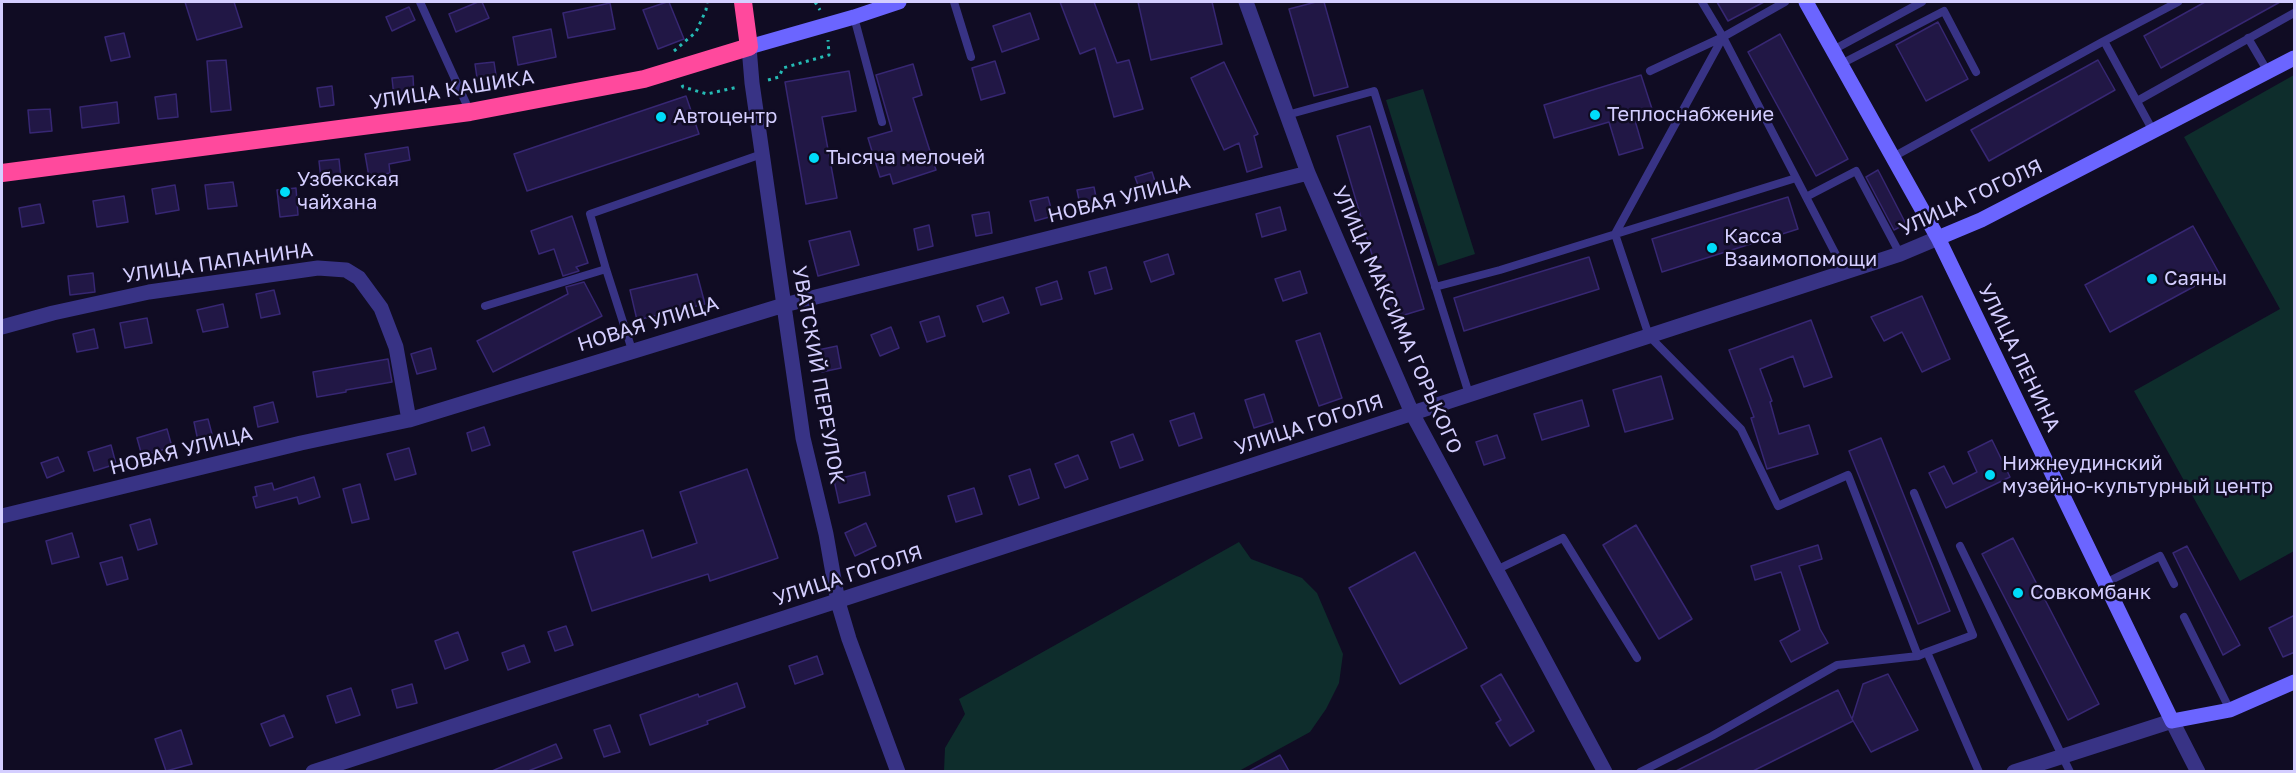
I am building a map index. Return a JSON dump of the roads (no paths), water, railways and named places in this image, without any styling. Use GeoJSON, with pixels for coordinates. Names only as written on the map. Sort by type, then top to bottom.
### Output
{"type":"FeatureCollection","features":[{"type":"Feature","properties":{"kind":"highway"},"geometry":{"type":"LineString","coordinates":[[744,2],[749,47]]}},
{"type":"Feature","properties":{"kind":"highway","name":"УЛИЦА КАШИКА"},"geometry":{"type":"LineString","coordinates":[[2,172],[470,112],[644,80],[679,79],[749,47]]}},
{"type":"Feature","properties":{"kind":"street","name":"УЛИЦА КАШИКА"},"geometry":{"type":"LineString","coordinates":[[749,47],[899,2]]}},
{"type":"Feature","properties":{"kind":"street","name":"УЛИЦА МАКСИМА ГОРЬКОГО"},"geometry":{"type":"LineString","coordinates":[[1246,2],[1308,173],[1412,413],[1605,771]]}},
{"type":"Feature","properties":{"kind":"street","name":"УЛИЦА ЛЕНИНА"},"geometry":{"type":"LineString","coordinates":[[1806,2],[1938,238],[2198,771]]}},
{"type":"Feature","properties":{"kind":"street","name":"УВАТСКИЙ ПЕРЕУЛОК"},"geometry":{"type":"LineString","coordinates":[[749,47],[803,438],[826,534],[838,602],[849,639],[898,771]]}},
{"type":"Feature","properties":{"kind":"street","name":"УЛИЦА ГОГОЛЯ"},"geometry":{"type":"LineString","coordinates":[[313,771],[1900,255],[1981,220],[2295,58]]}},
{"type":"Feature","properties":{"kind":"street","name":"НОВАЯ УЛИЦА"},"geometry":{"type":"LineString","coordinates":[[2,516],[290,446],[409,420],[784,305],[1308,173]]}},
{"type":"Feature","properties":{"kind":"street","name":"УЛИЦА ПАПАНИНА"},"geometry":{"type":"LineString","coordinates":[[2,327],[53,313],[149,292],[318,268],[346,270],[359,278],[381,308],[396,347],[409,420]]}},
{"type":"Feature","properties":{"kind":"street"},"geometry":{"type":"LineString","coordinates":[[2014,771],[2172,721],[2230,710],[2295,682]]}},
{"type":"Feature","properties":{"kind":"lane"},"geometry":{"type":"LineString","coordinates":[[420,2],[470,112]]}},
{"type":"Feature","properties":{"kind":"lane"},"geometry":{"type":"LineString","coordinates":[[954,2],[971,57]]}},
{"type":"Feature","properties":{"kind":"lane"},"geometry":{"type":"LineString","coordinates":[[1702,2],[1723,37],[1845,272]]}},
{"type":"Feature","properties":{"kind":"lane"},"geometry":{"type":"LineString","coordinates":[[1650,71],[1723,37],[1785,2]]}},
{"type":"Feature","properties":{"kind":"lane"},"geometry":{"type":"LineString","coordinates":[[1833,50],[1922,2]]}},
{"type":"Feature","properties":{"kind":"lane"},"geometry":{"type":"LineString","coordinates":[[1893,157],[2178,2]]}},
{"type":"Feature","properties":{"kind":"lane"},"geometry":{"type":"LineString","coordinates":[[1841,64],[1944,11],[1977,72]]}},
{"type":"Feature","properties":{"kind":"lane"},"geometry":{"type":"LineString","coordinates":[[2137,101],[2295,12]]}},
{"type":"Feature","properties":{"kind":"lane"},"geometry":{"type":"LineString","coordinates":[[854,17],[882,122]]}},
{"type":"Feature","properties":{"kind":"lane"},"geometry":{"type":"LineString","coordinates":[[1723,37],[1615,234],[1648,336],[1741,429],[1779,506],[1848,475],[1918,656]]}},
{"type":"Feature","properties":{"kind":"lane"},"geometry":{"type":"LineString","coordinates":[[2248,39],[2268,72]]}},
{"type":"Feature","properties":{"kind":"lane"},"geometry":{"type":"LineString","coordinates":[[2104,41],[2153,131]]}},
{"type":"Feature","properties":{"kind":"lane"},"geometry":{"type":"LineString","coordinates":[[1287,115],[1374,91],[1469,394]]}},
{"type":"Feature","properties":{"kind":"lane"},"geometry":{"type":"LineString","coordinates":[[632,350],[590,214],[762,154]]}},
{"type":"Feature","properties":{"kind":"lane"},"geometry":{"type":"LineString","coordinates":[[1806,197],[1856,171],[1900,255]]}},
{"type":"Feature","properties":{"kind":"lane"},"geometry":{"type":"LineString","coordinates":[[1436,288],[1796,178]]}},
{"type":"Feature","properties":{"kind":"lane"},"geometry":{"type":"LineString","coordinates":[[485,306],[606,269]]}},
{"type":"Feature","properties":{"kind":"lane"},"geometry":{"type":"LineString","coordinates":[[1641,771],[1712,736],[1837,665],[1918,656],[1973,635],[1914,493]]}},
{"type":"Feature","properties":{"kind":"lane"},"geometry":{"type":"LineString","coordinates":[[1496,570],[1563,538],[1637,658]]}},
{"type":"Feature","properties":{"kind":"lane"},"geometry":{"type":"LineString","coordinates":[[1960,546],[2070,771]]}},
{"type":"Feature","properties":{"kind":"lane"},"geometry":{"type":"LineString","coordinates":[[2105,583],[2160,556],[2174,584]]}},
{"type":"Feature","properties":{"kind":"lane"},"geometry":{"type":"LineString","coordinates":[[2184,617],[2230,710]]}},
{"type":"Feature","properties":{"kind":"lane"},"geometry":{"type":"LineString","coordinates":[[1927,652],[1979,771]]}},
{"type":"Feature","properties":{"kind":"place","name":"Теплоснабжение"},"geometry":{"type":"Point","coordinates":[1595,115]}},
{"type":"Feature","properties":{"kind":"place","name":"Автоцентр"},"geometry":{"type":"Point","coordinates":[661,117]}},
{"type":"Feature","properties":{"kind":"place","name":"Тысяча мелочей"},"geometry":{"type":"Point","coordinates":[814,158]}},
{"type":"Feature","properties":{"kind":"place","name":"Узбекская чайхана"},"geometry":{"type":"Point","coordinates":[285,192]}},
{"type":"Feature","properties":{"kind":"place","name":"Касса Взаимопомощи"},"geometry":{"type":"Point","coordinates":[1712,248]}},
{"type":"Feature","properties":{"kind":"place","name":"Саяны"},"geometry":{"type":"Point","coordinates":[2152,279]}},
{"type":"Feature","properties":{"kind":"place","name":"Нижнеудинский музейно-культурный центр"},"geometry":{"type":"Point","coordinates":[1990,475]}},
{"type":"Feature","properties":{"kind":"place","name":"Совкомбанк"},"geometry":{"type":"Point","coordinates":[2018,593]}}]}
